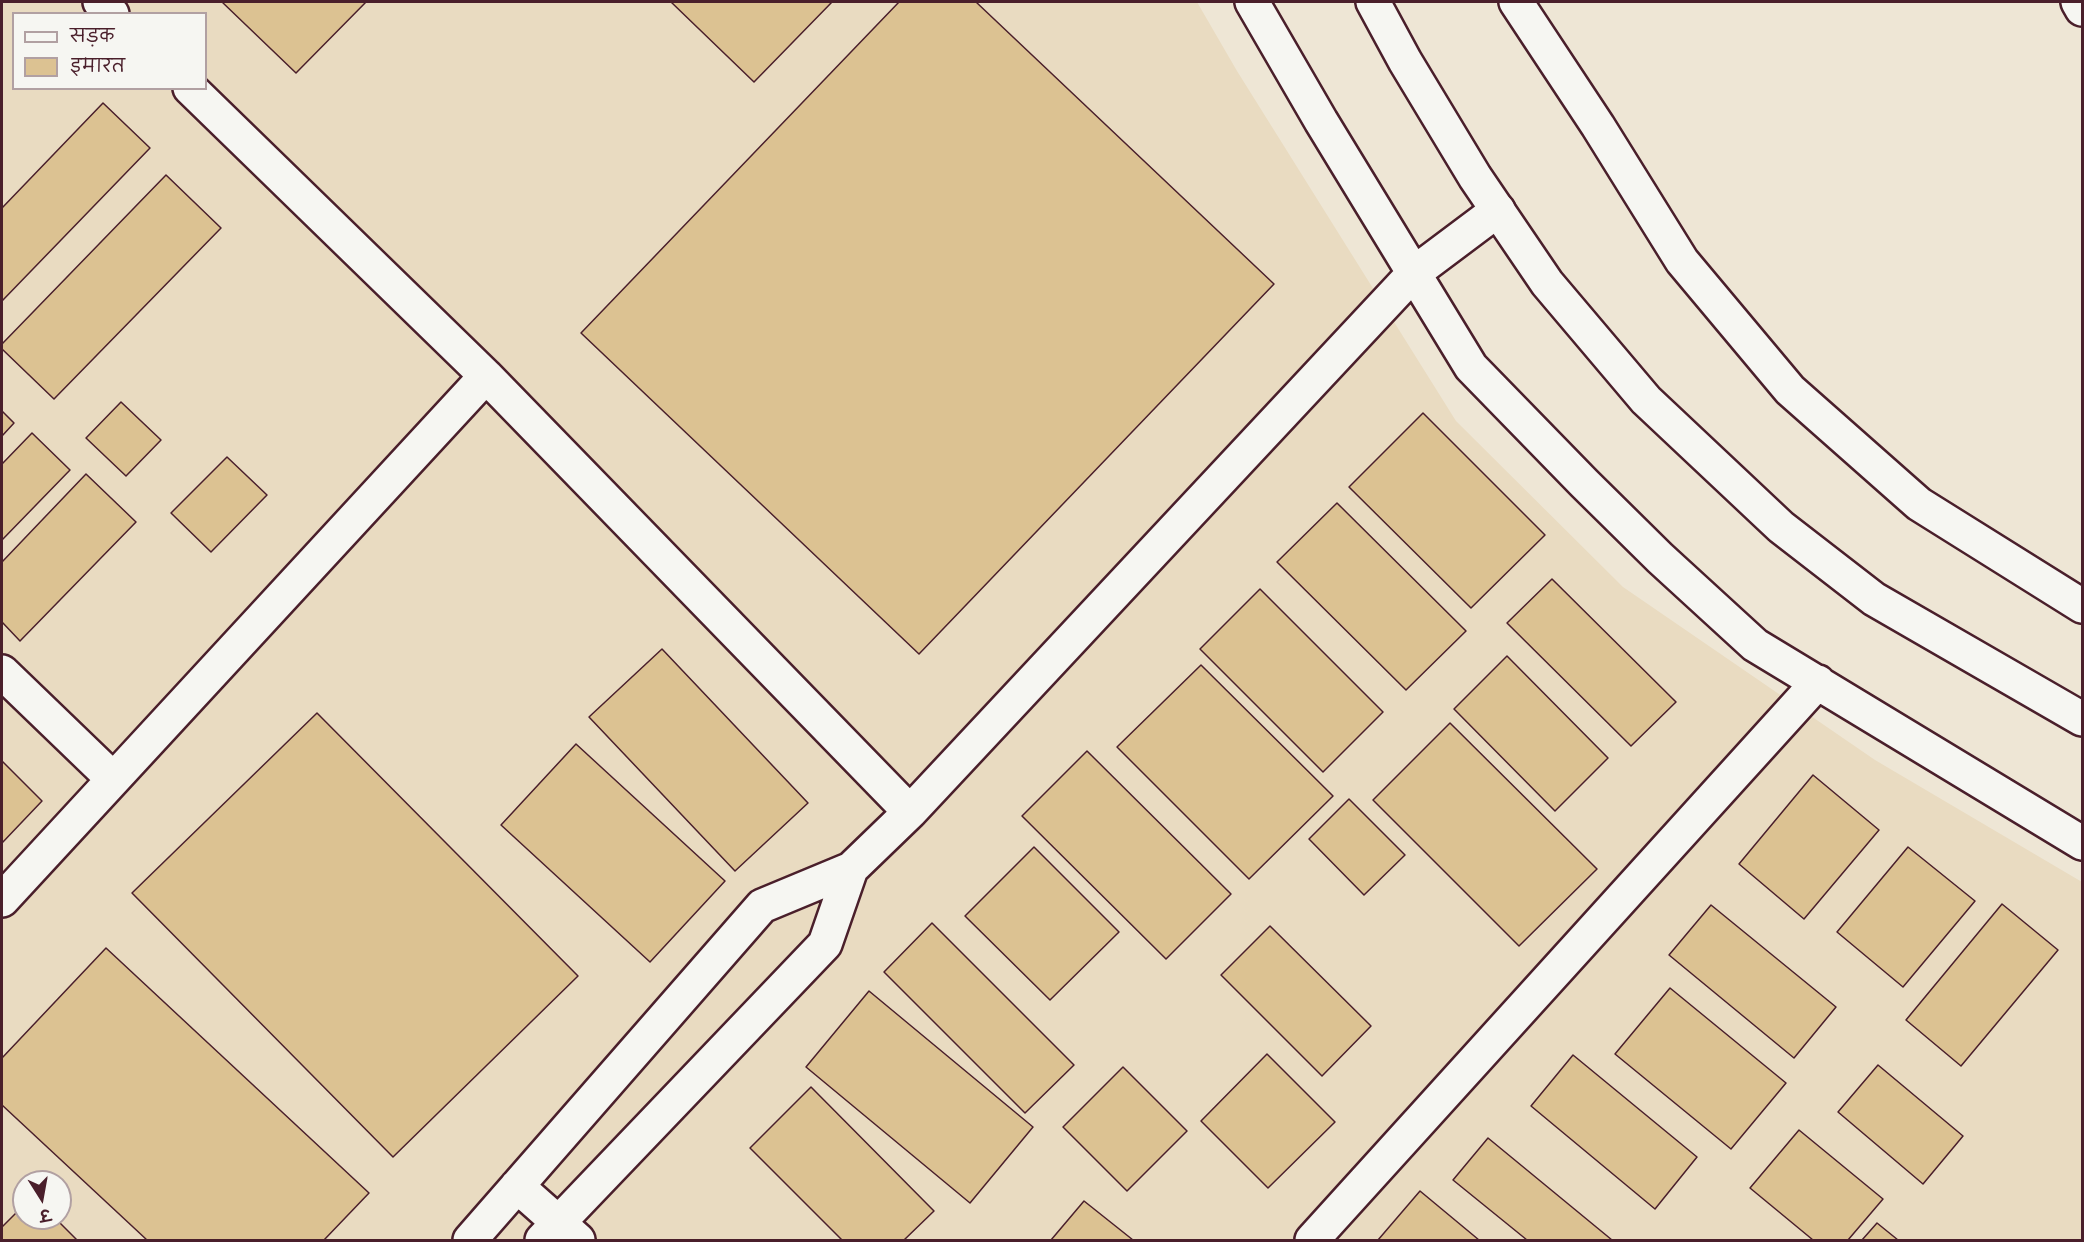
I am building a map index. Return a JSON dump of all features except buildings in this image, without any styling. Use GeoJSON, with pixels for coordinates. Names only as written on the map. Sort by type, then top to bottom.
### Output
{"type":"FeatureCollection","features":[{"type":"Feature","properties":{"kind":"street"},"geometry":{"type":"LineString","coordinates":[[1252,2],[1321,121],[1471,367],[1584,483],[1660,558],[1755,645],[2082,843]]}},
{"type":"Feature","properties":{"kind":"street"},"geometry":{"type":"LineString","coordinates":[[1373,2],[1469,168],[1547,283],[1646,400],[1781,527],[1874,599],[2082,719]]}},
{"type":"Feature","properties":{"kind":"street"},"geometry":{"type":"LineString","coordinates":[[1516,2],[1598,126],[1682,261],[1790,390],[1919,504],[2082,606]]}},
{"type":"Feature","properties":{"kind":"street"},"geometry":{"type":"LineString","coordinates":[[2078,2],[2082,9]]}},
{"type":"Feature","properties":{"kind":"street"},"geometry":{"type":"LineString","coordinates":[[192,90],[486,376],[910,812]]}},
{"type":"Feature","properties":{"kind":"street"},"geometry":{"type":"LineString","coordinates":[[470,1240],[762,906],[851,869],[910,812],[1414,273],[1498,210]]}},
{"type":"Feature","properties":{"kind":"street"},"geometry":{"type":"LineString","coordinates":[[2,900],[112,778],[486,376]]}},
{"type":"Feature","properties":{"kind":"street"},"geometry":{"type":"LineString","coordinates":[[2,672],[112,778]]}},
{"type":"Feature","properties":{"kind":"street"},"geometry":{"type":"LineString","coordinates":[[1316,1239],[1818,682]]}},
{"type":"Feature","properties":{"kind":"street"},"geometry":{"type":"LineString","coordinates":[[517,1186],[559,1234],[825,944],[851,869]]}},
{"type":"Feature","properties":{"kind":"shaded area"},"geometry":{"type":"Polygon","coordinates":[[[2,2],[1197,2],[1237,71],[1456,421],[1623,587],[1875,760],[2082,882],[2082,1240],[2,1240],[2,2]]]}}]}
